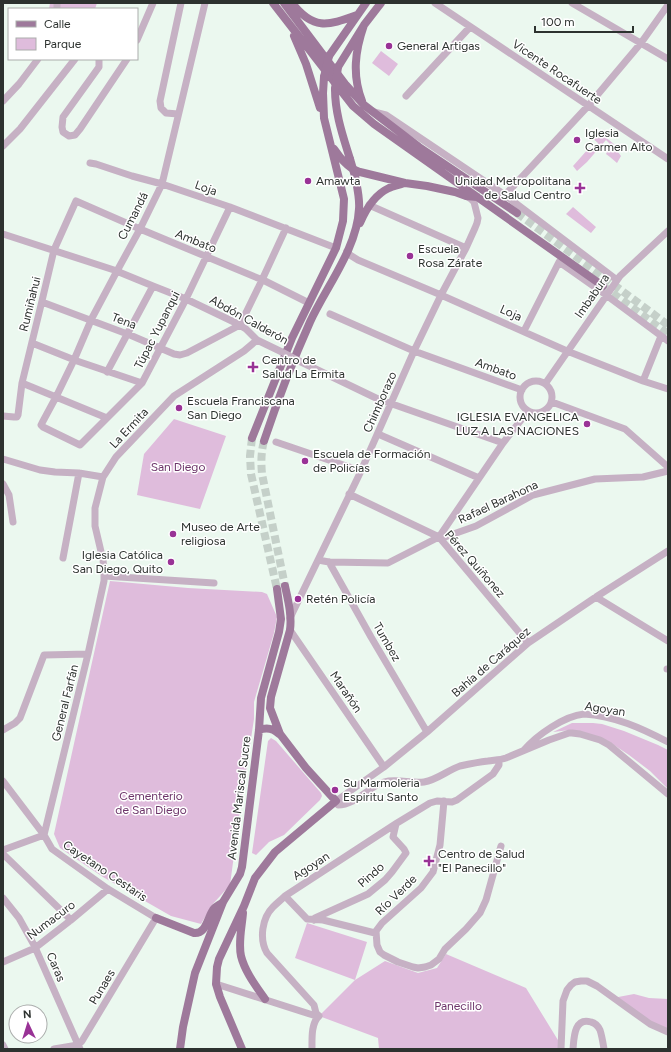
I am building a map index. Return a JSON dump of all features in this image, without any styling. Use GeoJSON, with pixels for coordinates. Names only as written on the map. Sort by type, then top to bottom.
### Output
{"type":"FeatureCollection","features":[{"type":"Feature","properties":{"kind":"main road"},"geometry":{"type":"LineString","coordinates":[[273,3],[353,106],[374,124],[603,286]]}},
{"type":"Feature","properties":{"kind":"main road"},"geometry":{"type":"LineString","coordinates":[[284,3],[345,84],[364,106],[419,147],[517,213]]}},
{"type":"Feature","properties":{"kind":"main road"},"geometry":{"type":"LineString","coordinates":[[292,3],[306,18],[314,22],[324,24],[357,15]]}},
{"type":"Feature","properties":{"kind":"main road"},"geometry":{"type":"LineString","coordinates":[[324,118],[324,77],[330,56],[366,3]]}},
{"type":"Feature","properties":{"kind":"main road"},"geometry":{"type":"LineString","coordinates":[[354,234],[360,209],[359,193],[337,116],[335,90],[338,67],[364,25],[381,3]]}},
{"type":"Feature","properties":{"kind":"main road"},"geometry":{"type":"LineString","coordinates":[[364,25],[358,41],[356,64],[360,96],[364,106]]}},
{"type":"Feature","properties":{"kind":"main road"},"geometry":{"type":"LineString","coordinates":[[252,438],[292,338],[336,248],[343,221],[344,199],[324,118],[306,64],[290,26]]}},
{"type":"Feature","properties":{"kind":"main road"},"geometry":{"type":"LineString","coordinates":[[330,141],[339,156],[346,164],[356,171],[405,183],[427,186],[466,196],[478,197]]}},
{"type":"Feature","properties":{"kind":"main road"},"geometry":{"type":"LineString","coordinates":[[453,179],[455,192]]}},
{"type":"Feature","properties":{"kind":"main road"},"geometry":{"type":"LineString","coordinates":[[264,441],[298,350],[311,320],[347,252],[354,234],[369,205],[377,196],[388,188],[405,183]]}},
{"type":"Feature","properties":{"kind":"main road"},"geometry":{"type":"LineString","coordinates":[[242,1049],[216,984],[219,959],[244,906],[255,878],[275,852],[336,801],[306,768],[280,734],[270,708],[271,697],[290,630],[286,586]]}},
{"type":"Feature","properties":{"kind":"main road","name":"Avenida Mariscal Sucre"},"geometry":{"type":"LineString","coordinates":[[180,1049],[183,1027],[195,973],[223,902],[240,874],[243,863],[259,730],[262,691],[279,632],[281,619],[277,589]]}},
{"type":"Feature","properties":{"kind":"main road"},"geometry":{"type":"LineString","coordinates":[[259,730],[263,728],[273,729],[280,734]]}},
{"type":"Feature","properties":{"kind":"main road"},"geometry":{"type":"LineString","coordinates":[[156,918],[194,934],[198,934],[202,931],[214,908],[223,902]]}},
{"type":"Feature","properties":{"kind":"main road"},"geometry":{"type":"LineString","coordinates":[[244,906],[240,948],[241,955],[249,975],[265,999]]}},
{"type":"Feature","properties":{"kind":"street"},"geometry":{"type":"LineString","coordinates":[[138,38],[153,3]]}},
{"type":"Feature","properties":{"kind":"street"},"geometry":{"type":"LineString","coordinates":[[178,114],[166,113],[161,108],[160,101],[182,3]]}},
{"type":"Feature","properties":{"kind":"street","name":"Cumandá"},"geometry":{"type":"LineString","coordinates":[[80,444],[41,425],[74,360],[91,321],[162,184],[205,3]]}},
{"type":"Feature","properties":{"kind":"street","name":"Vicente Rocafuerte"},"geometry":{"type":"LineString","coordinates":[[435,3],[668,159]]}},
{"type":"Feature","properties":{"kind":"street"},"geometry":{"type":"LineString","coordinates":[[572,3],[668,59]]}},
{"type":"Feature","properties":{"kind":"street"},"geometry":{"type":"LineString","coordinates":[[505,194],[588,106],[641,43],[668,5]]}},
{"type":"Feature","properties":{"kind":"street"},"geometry":{"type":"LineString","coordinates":[[406,96],[470,27]]}},
{"type":"Feature","properties":{"kind":"street"},"geometry":{"type":"LineString","coordinates":[[3,101],[19,84],[37,60]]}},
{"type":"Feature","properties":{"kind":"street"},"geometry":{"type":"LineString","coordinates":[[3,146],[20,129],[74,60]]}},
{"type":"Feature","properties":{"kind":"street"},"geometry":{"type":"LineString","coordinates":[[99,60],[99,67],[63,117],[62,126],[64,132],[69,136],[75,136],[80,130],[126,60]]}},
{"type":"Feature","properties":{"kind":"street"},"geometry":{"type":"LineString","coordinates":[[372,111],[386,115],[505,194],[617,280]]}},
{"type":"Feature","properties":{"kind":"street","name":"Loja"},"geometry":{"type":"LineString","coordinates":[[90,163],[162,184],[230,207],[336,248]]}},
{"type":"Feature","properties":{"kind":"street","name":"Chimborazo"},"geometry":{"type":"LineString","coordinates":[[290,618],[361,471],[414,351],[477,224],[478,218],[474,202],[466,196]]}},
{"type":"Feature","properties":{"kind":"street","name":"Ambato"},"geometry":{"type":"LineString","coordinates":[[76,201],[262,280],[307,302]]}},
{"type":"Feature","properties":{"kind":"street","name":"Rumiñahui"},"geometry":{"type":"LineString","coordinates":[[3,416],[17,417],[22,383],[54,250],[76,201]]}},
{"type":"Feature","properties":{"kind":"street"},"geometry":{"type":"LineString","coordinates":[[369,205],[466,248]]}},
{"type":"Feature","properties":{"kind":"street","name":"Túpac Yupanqui"},"geometry":{"type":"LineString","coordinates":[[80,444],[142,383],[207,257],[230,207]]}},
{"type":"Feature","properties":{"kind":"street"},"geometry":{"type":"LineString","coordinates":[[240,325],[286,228]]}},
{"type":"Feature","properties":{"kind":"street","name":"Imbabura"},"geometry":{"type":"LineString","coordinates":[[545,384],[620,276],[668,231]]}},
{"type":"Feature","properties":{"kind":"street","name":"Abdón Calderón"},"geometry":{"type":"LineString","coordinates":[[3,234],[117,271],[186,299],[240,325],[257,340],[371,395],[503,443]]}},
{"type":"Feature","properties":{"kind":"street","name":"Loja"},"geometry":{"type":"LineString","coordinates":[[347,252],[358,260],[567,351],[668,390]]}},
{"type":"Feature","properties":{"kind":"street"},"geometry":{"type":"LineString","coordinates":[[524,331],[559,262],[668,341]]}},
{"type":"Feature","properties":{"kind":"street"},"geometry":{"type":"LineString","coordinates":[[107,372],[152,286]]}},
{"type":"Feature","properties":{"kind":"street","name":"Tena"},"geometry":{"type":"LineString","coordinates":[[42,302],[127,334],[174,354],[180,355],[187,353],[240,325]]}},
{"type":"Feature","properties":{"kind":"street","name":"Ambato"},"geometry":{"type":"LineString","coordinates":[[330,314],[414,351],[522,390]]}},
{"type":"Feature","properties":{"kind":"street"},"geometry":{"type":"LineString","coordinates":[[643,381],[661,336]]}},
{"type":"Feature","properties":{"kind":"street","name":"La Ermita"},"geometry":{"type":"LineString","coordinates":[[104,576],[103,560],[95,526],[96,508],[103,477],[116,457],[174,396],[244,351],[257,340]]}},
{"type":"Feature","properties":{"kind":"street"},"geometry":{"type":"LineString","coordinates":[[32,343],[74,360],[142,383]]}},
{"type":"Feature","properties":{"kind":"street"},"geometry":{"type":"LineString","coordinates":[[535,381],[545,384],[552,392],[553,397],[550,407],[537,413],[528,411],[520,400],[522,390],[525,386],[535,381]]}},
{"type":"Feature","properties":{"kind":"street"},"geometry":{"type":"LineString","coordinates":[[22,383],[107,418]]}},
{"type":"Feature","properties":{"kind":"street"},"geometry":{"type":"LineString","coordinates":[[552,402],[625,429],[668,467]]}},
{"type":"Feature","properties":{"kind":"street"},"geometry":{"type":"LineString","coordinates":[[439,537],[478,478],[528,411]]}},
{"type":"Feature","properties":{"kind":"street"},"geometry":{"type":"LineString","coordinates":[[378,434],[478,478]]}},
{"type":"Feature","properties":{"kind":"street"},"geometry":{"type":"LineString","coordinates":[[276,442],[361,471]]}},
{"type":"Feature","properties":{"kind":"street"},"geometry":{"type":"LineString","coordinates":[[3,459],[40,470],[79,473],[103,477]]}},
{"type":"Feature","properties":{"kind":"street","name":"Rafael Barahona"},"geometry":{"type":"LineString","coordinates":[[318,560],[329,562],[388,563],[439,537],[445,537],[476,526],[533,495],[595,479],[643,477],[668,471]]}},
{"type":"Feature","properties":{"kind":"street"},"geometry":{"type":"LineString","coordinates":[[63,558],[79,473]]}},
{"type":"Feature","properties":{"kind":"street"},"geometry":{"type":"LineString","coordinates":[[3,484],[9,495],[13,522]]}},
{"type":"Feature","properties":{"kind":"street","name":"Pérez Quiñonez"},"geometry":{"type":"LineString","coordinates":[[349,494],[439,537],[528,642]]}},
{"type":"Feature","properties":{"kind":"street","name":"Bahía de Caráquez"},"geometry":{"type":"LineString","coordinates":[[336,801],[384,767],[427,732],[528,642],[668,551]]}},
{"type":"Feature","properties":{"kind":"street","name":"Tumbez"},"geometry":{"type":"LineString","coordinates":[[329,562],[427,732]]}},
{"type":"Feature","properties":{"kind":"street"},"geometry":{"type":"LineString","coordinates":[[104,576],[214,583]]}},
{"type":"Feature","properties":{"kind":"street","name":"General Farfán"},"geometry":{"type":"LineString","coordinates":[[44,835],[88,654],[104,576]]}},
{"type":"Feature","properties":{"kind":"street"},"geometry":{"type":"LineString","coordinates":[[596,597],[668,641]]}},
{"type":"Feature","properties":{"kind":"street","name":"Marañón"},"geometry":{"type":"LineString","coordinates":[[290,630],[384,767]]}},
{"type":"Feature","properties":{"kind":"street"},"geometry":{"type":"LineString","coordinates":[[3,730],[15,723],[20,718],[44,655],[88,654]]}},
{"type":"Feature","properties":{"kind":"street","name":"Agoyan"},"geometry":{"type":"LineString","coordinates":[[523,751],[544,732],[564,721],[584,714],[622,721],[668,742]]}},
{"type":"Feature","properties":{"kind":"street"},"geometry":{"type":"LineString","coordinates":[[336,801],[338,805],[346,804],[374,786],[386,781],[424,782],[458,767],[486,761],[499,760],[569,733],[585,735],[610,745],[668,794]]}},
{"type":"Feature","properties":{"kind":"street","name":"Agoyan"},"geometry":{"type":"LineString","coordinates":[[319,1016],[316,1013],[314,1005],[264,948],[262,932],[268,914],[272,908],[285,896],[430,802],[452,802],[457,800],[493,774],[499,765],[499,760]]}},
{"type":"Feature","properties":{"kind":"street","name":"Cayetano Cestaris"},"geometry":{"type":"LineString","coordinates":[[3,780],[44,835],[52,849],[108,889],[156,918]]}},
{"type":"Feature","properties":{"kind":"street","name":"Río Verde"},"geometry":{"type":"LineString","coordinates":[[444,802],[440,845],[433,872],[421,888],[382,923],[375,933],[380,952],[398,962],[418,968],[431,965],[439,959],[445,949],[480,913],[486,900],[501,846]]}},
{"type":"Feature","properties":{"kind":"street","name":"Pindo"},"geometry":{"type":"LineString","coordinates":[[314,920],[315,918],[368,894],[392,872],[406,853],[393,837],[396,824]]}},
{"type":"Feature","properties":{"kind":"street"},"geometry":{"type":"LineString","coordinates":[[3,850],[44,835]]}},
{"type":"Feature","properties":{"kind":"street"},"geometry":{"type":"LineString","coordinates":[[3,854],[71,920]]}},
{"type":"Feature","properties":{"kind":"street","name":"Numacuro"},"geometry":{"type":"LineString","coordinates":[[3,962],[35,948],[108,889]]}},
{"type":"Feature","properties":{"kind":"street"},"geometry":{"type":"LineString","coordinates":[[285,896],[305,918],[323,920],[375,933]]}},
{"type":"Feature","properties":{"kind":"street","name":"Caras"},"geometry":{"type":"LineString","coordinates":[[3,898],[19,918],[35,948],[79,1047]]}},
{"type":"Feature","properties":{"kind":"street","name":"Punaes"},"geometry":{"type":"LineString","coordinates":[[79,1047],[156,918]]}},
{"type":"Feature","properties":{"kind":"street"},"geometry":{"type":"LineString","coordinates":[[561,1049],[563,1001],[567,990],[576,982],[587,981],[597,986],[650,1024],[668,1032]]}},
{"type":"Feature","properties":{"kind":"street"},"geometry":{"type":"LineString","coordinates":[[216,984],[319,1016],[316,1019],[313,1029],[312,1049]]}},
{"type":"Feature","properties":{"kind":"street"},"geometry":{"type":"LineString","coordinates":[[573,1049],[575,1033],[578,1025],[585,1021],[590,1021],[599,1028],[604,1049]]}},
{"type":"Feature","properties":{"kind":"street"},"geometry":{"type":"LineString","coordinates":[[3,1045],[5,1049]]}},
{"type":"Feature","properties":{"kind":"street"},"geometry":{"type":"LineString","coordinates":[[54,1049],[79,1047]]}},
{"type":"Feature","properties":{"kind":"green space"},"geometry":{"type":"Polygon","coordinates":[[[50,3],[97,3],[95,8],[49,8],[50,3]]]}},
{"type":"Feature","properties":{"kind":"green space"},"geometry":{"type":"Polygon","coordinates":[[[381,51],[398,64],[389,76],[372,63],[381,51]]]}},
{"type":"Feature","properties":{"kind":"green space"},"geometry":{"type":"Polygon","coordinates":[[[598,131],[615,145],[613,148],[621,156],[617,163],[606,154],[607,152],[605,150],[610,144],[606,140],[577,171],[573,166],[589,148],[594,149],[597,147],[598,143],[592,138],[598,131]]]}},
{"type":"Feature","properties":{"kind":"green space"},"geometry":{"type":"Polygon","coordinates":[[[573,207],[596,227],[591,233],[566,214],[573,207]]]}},
{"type":"Feature","properties":{"kind":"green space","name":"San Diego"},"geometry":{"type":"Polygon","coordinates":[[[174,419],[226,436],[200,509],[137,495],[144,454],[174,419]]]}},
{"type":"Feature","properties":{"kind":"green space","name":"Cementerio de San Diego"},"geometry":{"type":"Polygon","coordinates":[[[110,581],[188,588],[262,592],[267,594],[277,617],[274,633],[254,702],[254,719],[230,885],[212,905],[201,924],[171,916],[103,877],[60,848],[54,834],[110,581]]]}},
{"type":"Feature","properties":{"kind":"green space"},"geometry":{"type":"Polygon","coordinates":[[[572,723],[602,724],[624,731],[668,750],[668,789],[650,771],[608,741],[570,730],[553,732],[572,723]]]}},
{"type":"Feature","properties":{"kind":"green space"},"geometry":{"type":"Polygon","coordinates":[[[271,738],[276,741],[322,796],[320,800],[284,835],[269,842],[256,855],[252,853],[268,741],[271,738]]]}},
{"type":"Feature","properties":{"kind":"green space"},"geometry":{"type":"Polygon","coordinates":[[[307,923],[367,942],[355,980],[295,958],[307,923]]]}},
{"type":"Feature","properties":{"kind":"green space","name":"Panecillo"},"geometry":{"type":"Polygon","coordinates":[[[446,954],[526,988],[561,1045],[561,1049],[379,1049],[378,1038],[319,1016],[355,980],[385,961],[418,973],[437,968],[446,954]]]}},
{"type":"Feature","properties":{"kind":"green space"},"geometry":{"type":"Polygon","coordinates":[[[634,994],[649,998],[668,999],[668,1032],[613,998],[634,994]]]}},
{"type":"Feature","properties":{"kind":"tunnel"},"geometry":{"type":"LineString","coordinates":[[517,213],[668,325]]}},
{"type":"Feature","properties":{"kind":"tunnel"},"geometry":{"type":"LineString","coordinates":[[603,286],[668,334]]}},
{"type":"Feature","properties":{"kind":"tunnel"},"geometry":{"type":"LineString","coordinates":[[252,438],[250,456],[251,474],[277,589]]}},
{"type":"Feature","properties":{"kind":"tunnel"},"geometry":{"type":"LineString","coordinates":[[264,441],[262,449],[262,474],[285,586]]}},
{"type":"Feature","properties":{"kind":"place","name":"General Artigas"},"geometry":{"type":"Point","coordinates":[389,46]}},
{"type":"Feature","properties":{"kind":"place","name":"Iglesia Carmen Alto"},"geometry":{"type":"Point","coordinates":[577,140]}},
{"type":"Feature","properties":{"kind":"place","name":"Amawta"},"geometry":{"type":"Point","coordinates":[308,181]}},
{"type":"Feature","properties":{"kind":"place","name":"Unidad Metropolitana de Salud Centro"},"geometry":{"type":"Point","coordinates":[580,188]}},
{"type":"Feature","properties":{"kind":"place","name":"Escuela Rosa Zárate"},"geometry":{"type":"Point","coordinates":[410,256]}},
{"type":"Feature","properties":{"kind":"place","name":"Centro de Salud La Ermita"},"geometry":{"type":"Point","coordinates":[253,367]}},
{"type":"Feature","properties":{"kind":"place","name":"Escuela Franciscana San Diego"},"geometry":{"type":"Point","coordinates":[179,408]}},
{"type":"Feature","properties":{"kind":"place","name":"IGLESIA EVANGELICA LUZ A LAS NACIONES"},"geometry":{"type":"Point","coordinates":[587,424]}},
{"type":"Feature","properties":{"kind":"place","name":"Escuela de Formación de Policías"},"geometry":{"type":"Point","coordinates":[305,461]}},
{"type":"Feature","properties":{"kind":"place","name":"Museo de Arte religiosa"},"geometry":{"type":"Point","coordinates":[173,534]}},
{"type":"Feature","properties":{"kind":"place","name":"Iglesia Católica San Diego, Quito"},"geometry":{"type":"Point","coordinates":[171,562]}},
{"type":"Feature","properties":{"kind":"place","name":"Retén Policía"},"geometry":{"type":"Point","coordinates":[298,599]}},
{"type":"Feature","properties":{"kind":"place","name":"Su Marmoleria Espiritu Santo"},"geometry":{"type":"Point","coordinates":[335,790]}},
{"type":"Feature","properties":{"kind":"place","name":"Centro de Salud \"El Panecillo\""},"geometry":{"type":"Point","coordinates":[429,861]}}]}
